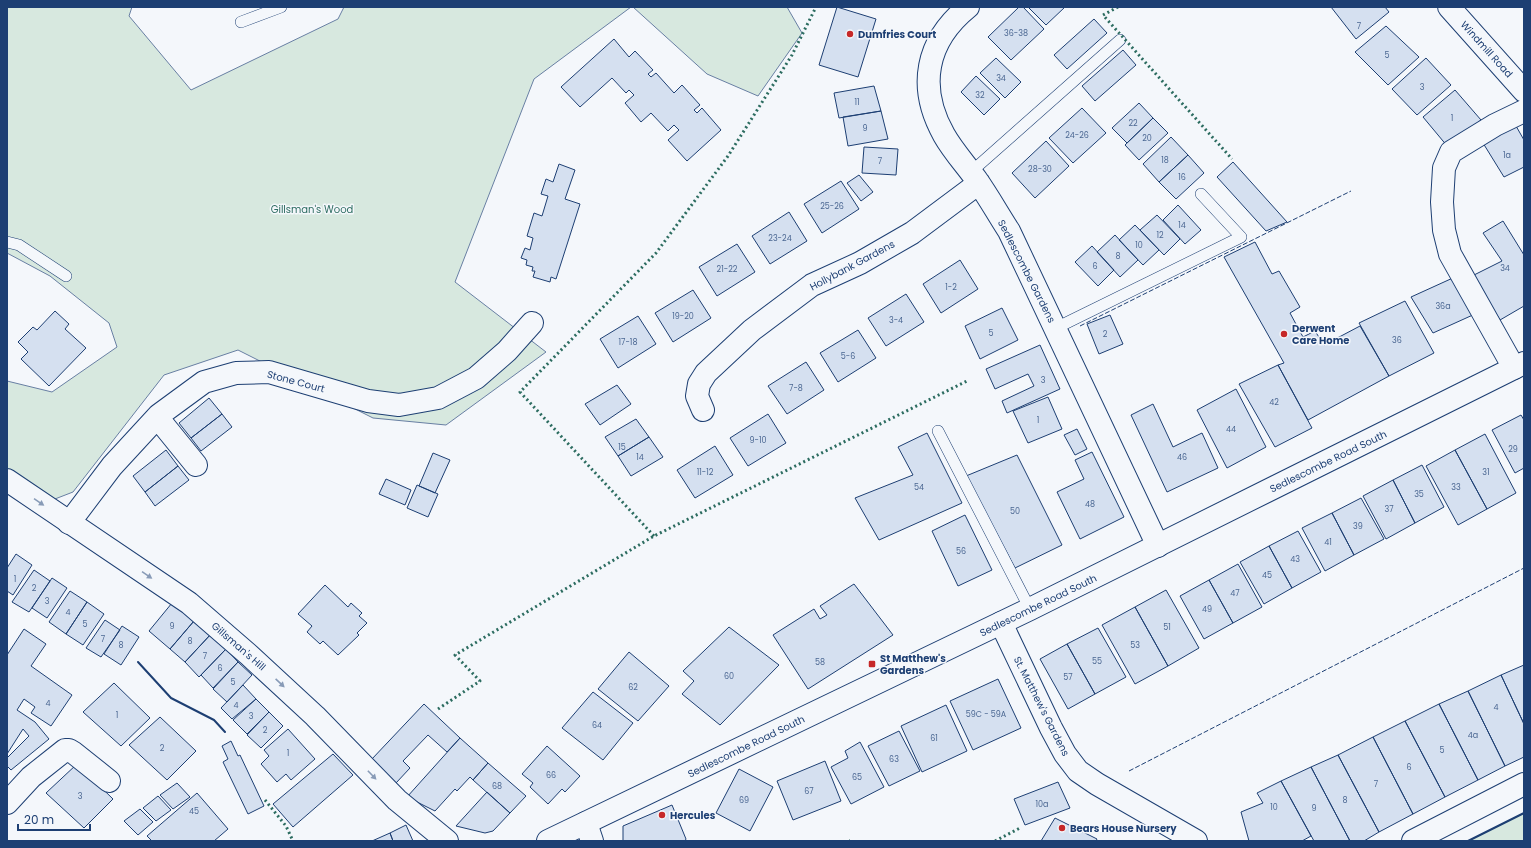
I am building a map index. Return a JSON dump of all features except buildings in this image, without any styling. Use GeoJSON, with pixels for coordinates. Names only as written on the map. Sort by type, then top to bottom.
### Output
{"type":"FeatureCollection","features":[{"type":"Feature","properties":{"kind":"street","name":"Sedlescombe Gardens"},"geometry":{"type":"LineString","coordinates":[[968,7],[944,32],[929,64],[929,100],[944,135],[975,178],[1009,231],[1158,546]]}},
{"type":"Feature","properties":{"kind":"street","name":"Windmill Road"},"geometry":{"type":"LineString","coordinates":[[1449,7],[1524,91]]}},
{"type":"Feature","properties":{"kind":"street"},"geometry":{"type":"LineString","coordinates":[[1519,365],[1450,254],[1444,230],[1442,195],[1444,168],[1451,152],[1495,125],[1524,110]]}},
{"type":"Feature","properties":{"kind":"street","name":"Hollybank Gardens"},"geometry":{"type":"LineString","coordinates":[[703,410],[697,396],[699,384],[706,372],[752,330],[812,285],[860,263],[912,233],[975,178]]}},
{"type":"Feature","properties":{"kind":"street","name":"Stone Court"},"geometry":{"type":"LineString","coordinates":[[69,523],[112,466],[157,417],[204,382],[236,373],[269,372],[368,401],[399,405],[438,398],[476,378],[507,352],[532,323]]}},
{"type":"Feature","properties":{"kind":"street","name":"Sedlescombe Road South"},"geometry":{"type":"LineString","coordinates":[[548,841],[589,832],[1001,623],[1519,365]]}},
{"type":"Feature","properties":{"kind":"street"},"geometry":{"type":"LineString","coordinates":[[157,417],[196,465]]}},
{"type":"Feature","properties":{"kind":"street","name":"Gillsman's Hill"},"geometry":{"type":"LineString","coordinates":[[7,480],[189,603],[250,654],[315,716],[397,800],[447,841]]}},
{"type":"Feature","properties":{"kind":"street","name":"St. Matthew's Gardens"},"geometry":{"type":"LineString","coordinates":[[1001,623],[1051,728],[1065,754],[1078,771],[1096,784],[1196,841]]}},
{"type":"Feature","properties":{"kind":"street"},"geometry":{"type":"LineString","coordinates":[[7,803],[31,777],[65,750],[69,750],[74,753],[109,781]]}},
{"type":"Feature","properties":{"kind":"street"},"geometry":{"type":"LineString","coordinates":[[1413,841],[1524,784]]}},
{"type":"Feature","properties":{"kind":"lane"},"geometry":{"type":"LineString","coordinates":[[241,22],[280,7]]}},
{"type":"Feature","properties":{"kind":"lane"},"geometry":{"type":"LineString","coordinates":[[975,178],[1120,40]]}},
{"type":"Feature","properties":{"kind":"lane"},"geometry":{"type":"LineString","coordinates":[[1056,328],[1241,237],[1201,194]]}},
{"type":"Feature","properties":{"kind":"lane"},"geometry":{"type":"LineString","coordinates":[[7,242],[19,245],[66,276]]}},
{"type":"Feature","properties":{"kind":"lane"},"geometry":{"type":"LineString","coordinates":[[938,431],[1030,609]]}},
{"type":"Feature","properties":{"kind":"green space","name":"Gillsman's Wood"},"geometry":{"type":"Polygon","coordinates":[[[7,7],[132,7],[129,16],[191,90],[338,19],[344,7],[631,7],[534,79],[455,282],[546,352],[446,425],[373,418],[238,350],[164,375],[73,492],[42,504],[7,490],[7,381],[52,392],[117,347],[109,323],[50,276],[7,253],[7,7]]]}},
{"type":"Feature","properties":{"kind":"green space"},"geometry":{"type":"Polygon","coordinates":[[[633,7],[787,7],[802,33],[758,96],[707,74],[633,7]]]}},
{"type":"Feature","properties":{"kind":"green space"},"geometry":{"type":"Polygon","coordinates":[[[1524,813],[1524,841],[1468,841],[1524,813]]]}},
{"type":"Feature","properties":{"kind":"hedge"},"geometry":{"type":"LineString","coordinates":[[654,536],[520,392],[656,253],[728,156],[792,55],[816,7]]}},
{"type":"Feature","properties":{"kind":"hedge"},"geometry":{"type":"LineString","coordinates":[[1118,7],[1103,15],[1232,159]]}},
{"type":"Feature","properties":{"kind":"hedge"},"geometry":{"type":"LineString","coordinates":[[438,709],[480,681],[455,655],[654,536],[967,381]]}},
{"type":"Feature","properties":{"kind":"hedge"},"geometry":{"type":"LineString","coordinates":[[265,800],[286,826],[293,841]]}},
{"type":"Feature","properties":{"kind":"hedge"},"geometry":{"type":"LineString","coordinates":[[995,841],[1020,828]]}},
{"type":"Feature","properties":{"kind":"fence"},"geometry":{"type":"LineString","coordinates":[[1080,326],[1351,191]]}},
{"type":"Feature","properties":{"kind":"fence"},"geometry":{"type":"LineString","coordinates":[[1129,771],[1524,568]]}},
{"type":"Feature","properties":{"kind":"wall"},"geometry":{"type":"LineString","coordinates":[[138,662],[171,698],[214,720],[225,732]]}},
{"type":"Feature","properties":{"kind":"wall"},"geometry":{"type":"LineString","coordinates":[[1468,841],[1524,813]]}},
{"type":"Feature","properties":{"kind":"place","name":"Dumfries Court"},"geometry":{"type":"Point","coordinates":[850,34]}},
{"type":"Feature","properties":{"kind":"place","name":"Derwent Care Home"},"geometry":{"type":"Point","coordinates":[1284,334]}},
{"type":"Feature","properties":{"kind":"place","name":"St Matthew's Gardens"},"geometry":{"type":"Point","coordinates":[872,664]}},
{"type":"Feature","properties":{"kind":"place","name":"Hercules"},"geometry":{"type":"Point","coordinates":[662,815]}},
{"type":"Feature","properties":{"kind":"place","name":"Bears House Nursery"},"geometry":{"type":"Point","coordinates":[1062,828]}}]}
